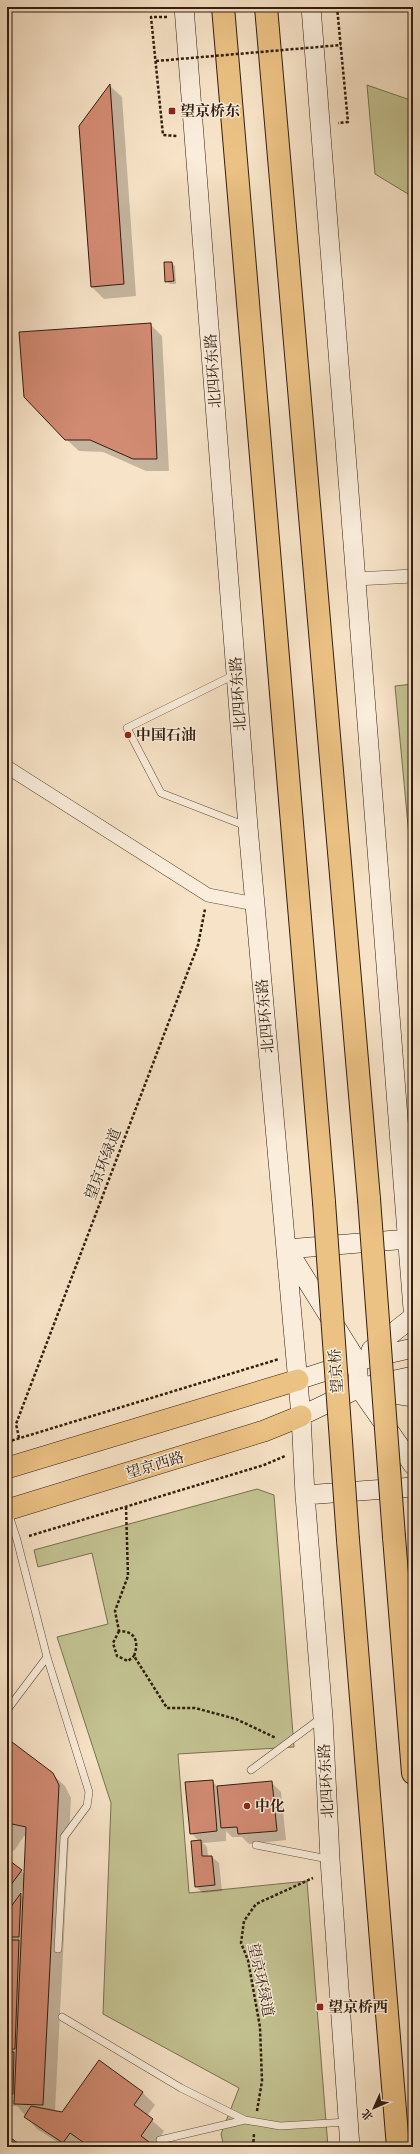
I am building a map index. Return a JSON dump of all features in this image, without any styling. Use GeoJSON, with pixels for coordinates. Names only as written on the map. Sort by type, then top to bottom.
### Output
{"type":"FeatureCollection","features":[{"type":"Feature","properties":{"kind":"highway","name":"望京桥"},"geometry":{"type":"LineString","coordinates":[[223,7],[324,1202],[348,1540],[398,2147]]}},
{"type":"Feature","properties":{"kind":"highway"},"geometry":{"type":"LineString","coordinates":[[266,7],[369,1199],[413,1772]]}},
{"type":"Feature","properties":{"kind":"main road"},"geometry":{"type":"LineString","coordinates":[[7,1468],[298,1380]]}},
{"type":"Feature","properties":{"kind":"main road","name":"望京西路"},"geometry":{"type":"LineString","coordinates":[[7,1510],[264,1431],[301,1416]]}},
{"type":"Feature","properties":{"kind":"street","name":"北四环东路"},"geometry":{"type":"LineString","coordinates":[[184,7],[248,827],[301,1416],[305,1495],[323,1717],[330,1864],[350,2147]]}},
{"type":"Feature","properties":{"kind":"street"},"geometry":{"type":"LineString","coordinates":[[311,7],[413,1309]]}},
{"type":"Feature","properties":{"kind":"street"},"geometry":{"type":"LineString","coordinates":[[356,579],[413,576]]}},
{"type":"Feature","properties":{"kind":"street"},"geometry":{"type":"LineString","coordinates":[[7,767],[208,895],[255,904]]}},
{"type":"Feature","properties":{"kind":"street"},"geometry":{"type":"LineString","coordinates":[[408,1239],[287,1249],[357,1361],[359,1388],[413,1465]]}},
{"type":"Feature","properties":{"kind":"street"},"geometry":{"type":"LineString","coordinates":[[357,1361],[413,1317]]}},
{"type":"Feature","properties":{"kind":"street"},"geometry":{"type":"LineString","coordinates":[[298,1380],[357,1361],[413,1348]]}},
{"type":"Feature","properties":{"kind":"street"},"geometry":{"type":"LineString","coordinates":[[301,1416],[359,1388],[413,1376]]}},
{"type":"Feature","properties":{"kind":"street"},"geometry":{"type":"LineString","coordinates":[[359,1388],[413,1397]]}},
{"type":"Feature","properties":{"kind":"street"},"geometry":{"type":"LineString","coordinates":[[305,1495],[413,1487]]}},
{"type":"Feature","properties":{"kind":"lane"},"geometry":{"type":"LineString","coordinates":[[236,674],[127,728],[161,793],[248,827]]}},
{"type":"Feature","properties":{"kind":"lane"},"geometry":{"type":"LineString","coordinates":[[7,1510],[17,1540],[47,1657],[89,1792],[87,1806],[64,1837],[58,1949]]}},
{"type":"Feature","properties":{"kind":"lane"},"geometry":{"type":"LineString","coordinates":[[7,1710],[47,1657]]}},
{"type":"Feature","properties":{"kind":"lane"},"geometry":{"type":"LineString","coordinates":[[251,1770],[323,1717]]}},
{"type":"Feature","properties":{"kind":"lane"},"geometry":{"type":"LineString","coordinates":[[256,1845],[330,1864]]}},
{"type":"Feature","properties":{"kind":"lane"},"geometry":{"type":"LineString","coordinates":[[62,2017],[181,2088],[245,2120],[280,2126],[349,2122]]}},
{"type":"Feature","properties":{"kind":"lane"},"geometry":{"type":"LineString","coordinates":[[160,2140],[245,2120]]}},
{"type":"Feature","properties":{"kind":"path"},"geometry":{"type":"LineString","coordinates":[[337,7],[348,122]]}},
{"type":"Feature","properties":{"kind":"path"},"geometry":{"type":"LineString","coordinates":[[151,17],[163,136]]}},
{"type":"Feature","properties":{"kind":"path"},"geometry":{"type":"LineString","coordinates":[[156,61],[341,46]]}},
{"type":"Feature","properties":{"kind":"path","name":"望京环绿道"},"geometry":{"type":"LineString","coordinates":[[19,1438],[16,1424],[198,945],[208,895]]}},
{"type":"Feature","properties":{"kind":"path"},"geometry":{"type":"LineString","coordinates":[[7,1442],[296,1354]]}},
{"type":"Feature","properties":{"kind":"path"},"geometry":{"type":"LineString","coordinates":[[17,1540],[264,1465],[303,1449]]}},
{"type":"Feature","properties":{"kind":"path"},"geometry":{"type":"LineString","coordinates":[[119,1631],[128,1631],[135,1636],[138,1645],[134,1656],[128,1661],[117,1656],[114,1644],[119,1631],[115,1611],[128,1576],[126,1507]]}},
{"type":"Feature","properties":{"kind":"path"},"geometry":{"type":"LineString","coordinates":[[134,1656],[167,1708],[195,1708],[236,1719],[287,1743]]}},
{"type":"Feature","properties":{"kind":"path","name":"望京环绿道"},"geometry":{"type":"LineString","coordinates":[[254,2147],[262,2080],[260,2027],[248,1960],[241,1943],[244,1921],[256,1904],[330,1864]]}},
{"type":"Feature","properties":{"kind":"shaded area"},"geometry":{"type":"Polygon","coordinates":[[[367,85],[413,101],[413,197],[375,174],[367,85]]]}},
{"type":"Feature","properties":{"kind":"shaded area"},"geometry":{"type":"Polygon","coordinates":[[[413,684],[413,879],[395,686],[413,684]]]}},
{"type":"Feature","properties":{"kind":"shaded area"},"geometry":{"type":"Polygon","coordinates":[[[257,1489],[274,1495],[294,1747],[178,1754],[189,1893],[307,1881],[328,2147],[224,2147],[221,2134],[239,2088],[103,2014],[111,1803],[57,1637],[108,1624],[92,1553],[38,1567],[34,1550],[257,1489]]]}},
{"type":"Feature","properties":{"kind":"building"},"geometry":{"type":"Polygon","coordinates":[[[110,84],[124,284],[91,287],[79,126],[110,84]]]}},
{"type":"Feature","properties":{"kind":"building"},"geometry":{"type":"Polygon","coordinates":[[[164,262],[172,262],[174,281],[165,282],[164,262]]]}},
{"type":"Feature","properties":{"kind":"building"},"geometry":{"type":"Polygon","coordinates":[[[151,323],[157,459],[133,459],[90,440],[65,440],[24,397],[19,332],[151,323]]]}},
{"type":"Feature","properties":{"kind":"building"},"geometry":{"type":"Polygon","coordinates":[[[12,1742],[53,1773],[59,1785],[43,2105],[14,2104],[26,1827],[12,1824],[7,1831],[7,1748],[12,1742]]]}},
{"type":"Feature","properties":{"kind":"building"},"geometry":{"type":"Polygon","coordinates":[[[213,1780],[217,1831],[190,1834],[185,1782],[213,1780]]]}},
{"type":"Feature","properties":{"kind":"building","name":"中化"},"geometry":{"type":"Polygon","coordinates":[[[272,1781],[277,1831],[238,1834],[237,1827],[221,1828],[217,1786],[272,1781]]]}},
{"type":"Feature","properties":{"kind":"building"},"geometry":{"type":"Polygon","coordinates":[[[201,1840],[202,1856],[212,1856],[215,1885],[195,1887],[191,1841],[201,1840]]]}},
{"type":"Feature","properties":{"kind":"building"},"geometry":{"type":"Polygon","coordinates":[[[10,1861],[22,1870],[7,1890],[7,1865],[10,1861]]]}},
{"type":"Feature","properties":{"kind":"building"},"geometry":{"type":"Polygon","coordinates":[[[21,1893],[19,1937],[9,1937],[7,1912],[21,1893]]]}},
{"type":"Feature","properties":{"kind":"building"},"geometry":{"type":"Polygon","coordinates":[[[7,1940],[19,1940],[15,2049],[7,2049],[7,1940]]]}},
{"type":"Feature","properties":{"kind":"building"},"geometry":{"type":"Polygon","coordinates":[[[7,2051],[14,2052],[13,2094],[7,2094],[7,2051]]]}},
{"type":"Feature","properties":{"kind":"building"},"geometry":{"type":"Polygon","coordinates":[[[99,2060],[143,2092],[134,2105],[153,2119],[141,2136],[153,2145],[152,2147],[90,2147],[70,2133],[63,2143],[24,2117],[31,2106],[62,2112],[99,2060]]]}},
{"type":"Feature","properties":{"kind":"building"},"geometry":{"type":"Polygon","coordinates":[[[7,2135],[23,2147],[7,2147],[7,2135]]]}},
{"type":"Feature","properties":{"kind":"place","name":"望京桥东"},"geometry":{"type":"Point","coordinates":[172,111]}},
{"type":"Feature","properties":{"kind":"place","name":"中国石油"},"geometry":{"type":"Point","coordinates":[128,735]}},
{"type":"Feature","properties":{"kind":"place","name":"中化"},"geometry":{"type":"Point","coordinates":[247,1806]}},
{"type":"Feature","properties":{"kind":"place","name":"望京桥西"},"geometry":{"type":"Point","coordinates":[320,2007]}}]}
